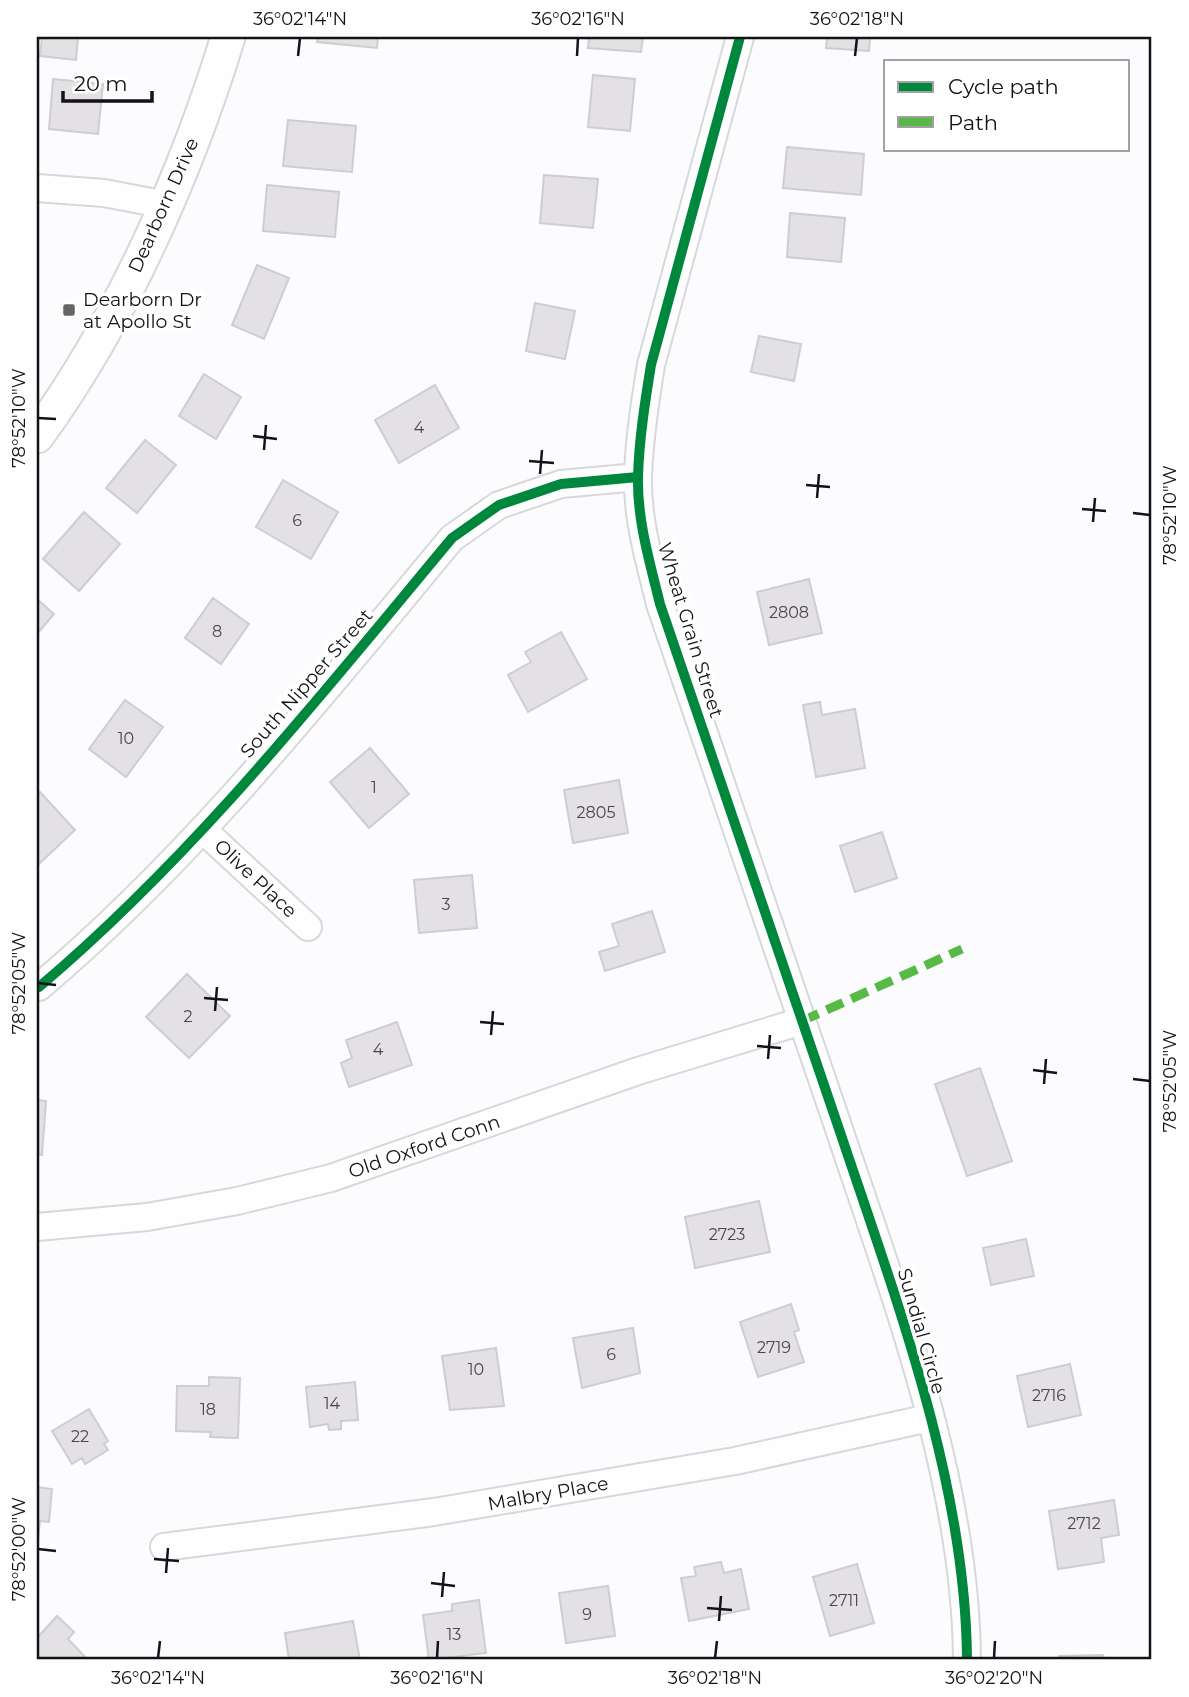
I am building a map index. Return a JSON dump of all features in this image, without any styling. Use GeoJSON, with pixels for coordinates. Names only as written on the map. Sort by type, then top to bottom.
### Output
{"type":"FeatureCollection","features":[{"type":"Feature","properties":{"kind":"street","name":"Dearborn Drive"},"geometry":{"type":"LineString","coordinates":[[37,436],[86,360],[167,205],[211,93],[228,37]]}},
{"type":"Feature","properties":{"kind":"street","name":"Wheat Grain Street"},"geometry":{"type":"LineString","coordinates":[[740,37],[651,365],[638,477],[646,551],[660,604],[802,1021]]}},
{"type":"Feature","properties":{"kind":"street"},"geometry":{"type":"LineString","coordinates":[[37,188],[104,193],[167,205]]}},
{"type":"Feature","properties":{"kind":"street","name":"South Nipper Street"},"geometry":{"type":"LineString","coordinates":[[39,987],[89,944],[203,830],[452,538],[499,505],[561,484],[638,477]]}},
{"type":"Feature","properties":{"kind":"street","name":"Olive Place"},"geometry":{"type":"LineString","coordinates":[[203,830],[308,927]]}},
{"type":"Feature","properties":{"kind":"street","name":"Old Oxford Conn"},"geometry":{"type":"LineString","coordinates":[[37,1227],[147,1217],[331,1178],[638,1071],[802,1021]]}},
{"type":"Feature","properties":{"kind":"street","name":"Sundial Circle"},"geometry":{"type":"LineString","coordinates":[[802,1021],[890,1282],[929,1418],[957,1541],[967,1660]]}},
{"type":"Feature","properties":{"kind":"street","name":"Malbry Place"},"geometry":{"type":"LineString","coordinates":[[164,1547],[434,1512],[735,1461],[929,1418]]}},
{"type":"Feature","properties":{"kind":"building"},"geometry":{"type":"Polygon","coordinates":[[[42,37],[78,37],[76,60],[40,56],[42,37]]]}},
{"type":"Feature","properties":{"kind":"building"},"geometry":{"type":"Polygon","coordinates":[[[318,37],[378,37],[377,48],[317,42],[318,37]]]}},
{"type":"Feature","properties":{"kind":"building"},"geometry":{"type":"Polygon","coordinates":[[[589,37],[643,37],[641,52],[588,48],[589,37]]]}},
{"type":"Feature","properties":{"kind":"building"},"geometry":{"type":"Polygon","coordinates":[[[827,37],[870,37],[869,51],[826,48],[827,37]]]}},
{"type":"Feature","properties":{"kind":"building"},"geometry":{"type":"Polygon","coordinates":[[[593,75],[635,79],[630,131],[588,127],[593,75]]]}},
{"type":"Feature","properties":{"kind":"building"},"geometry":{"type":"Polygon","coordinates":[[[53,79],[103,84],[98,134],[49,129],[53,79]]]}},
{"type":"Feature","properties":{"kind":"building"},"geometry":{"type":"Polygon","coordinates":[[[288,120],[356,126],[352,172],[283,166],[288,120]]]}},
{"type":"Feature","properties":{"kind":"building"},"geometry":{"type":"Polygon","coordinates":[[[787,147],[864,154],[861,195],[783,188],[787,147]]]}},
{"type":"Feature","properties":{"kind":"building"},"geometry":{"type":"Polygon","coordinates":[[[544,175],[598,179],[593,228],[540,223],[544,175]]]}},
{"type":"Feature","properties":{"kind":"building"},"geometry":{"type":"Polygon","coordinates":[[[267,185],[339,192],[335,237],[263,231],[267,185]]]}},
{"type":"Feature","properties":{"kind":"building"},"geometry":{"type":"Polygon","coordinates":[[[790,213],[845,218],[841,262],[787,257],[790,213]]]}},
{"type":"Feature","properties":{"kind":"building"},"geometry":{"type":"Polygon","coordinates":[[[257,265],[289,278],[264,339],[232,325],[257,265]]]}},
{"type":"Feature","properties":{"kind":"building"},"geometry":{"type":"Polygon","coordinates":[[[535,303],[575,311],[565,359],[526,351],[535,303]]]}},
{"type":"Feature","properties":{"kind":"building"},"geometry":{"type":"Polygon","coordinates":[[[759,336],[801,344],[794,381],[751,372],[759,336]]]}},
{"type":"Feature","properties":{"kind":"building"},"geometry":{"type":"Polygon","coordinates":[[[204,374],[241,397],[216,439],[179,416],[204,374]]]}},
{"type":"Feature","properties":{"kind":"building"},"geometry":{"type":"Polygon","coordinates":[[[435,385],[459,428],[399,463],[375,420],[435,385]]]}},
{"type":"Feature","properties":{"kind":"building"},"geometry":{"type":"Polygon","coordinates":[[[145,440],[176,465],[137,513],[106,488],[145,440]]]}},
{"type":"Feature","properties":{"kind":"building"},"geometry":{"type":"Polygon","coordinates":[[[283,480],[338,512],[311,559],[256,527],[283,480]]]}},
{"type":"Feature","properties":{"kind":"building"},"geometry":{"type":"Polygon","coordinates":[[[84,512],[120,544],[79,591],[43,559],[84,512]]]}},
{"type":"Feature","properties":{"kind":"building"},"geometry":{"type":"Polygon","coordinates":[[[809,579],[822,633],[769,645],[757,592],[809,579]]]}},
{"type":"Feature","properties":{"kind":"building"},"geometry":{"type":"Polygon","coordinates":[[[213,598],[249,624],[221,664],[185,638],[213,598]]]}},
{"type":"Feature","properties":{"kind":"building"},"geometry":{"type":"Polygon","coordinates":[[[37,599],[54,614],[37,634],[37,599]]]}},
{"type":"Feature","properties":{"kind":"building"},"geometry":{"type":"Polygon","coordinates":[[[561,632],[587,679],[528,712],[508,675],[531,662],[525,652],[561,632]]]}},
{"type":"Feature","properties":{"kind":"building"},"geometry":{"type":"Polygon","coordinates":[[[125,700],[163,727],[126,777],[89,749],[125,700]]]}},
{"type":"Feature","properties":{"kind":"building"},"geometry":{"type":"Polygon","coordinates":[[[820,702],[822,715],[855,709],[865,768],[816,777],[803,705],[820,702]]]}},
{"type":"Feature","properties":{"kind":"building"},"geometry":{"type":"Polygon","coordinates":[[[370,748],[409,794],[369,828],[330,782],[370,748]]]}},
{"type":"Feature","properties":{"kind":"building"},"geometry":{"type":"Polygon","coordinates":[[[619,780],[628,833],[573,843],[564,790],[619,780]]]}},
{"type":"Feature","properties":{"kind":"building"},"geometry":{"type":"Polygon","coordinates":[[[40,792],[75,830],[37,866],[37,795],[40,792]]]}},
{"type":"Feature","properties":{"kind":"building"},"geometry":{"type":"Polygon","coordinates":[[[882,832],[897,878],[855,892],[840,846],[882,832]]]}},
{"type":"Feature","properties":{"kind":"building"},"geometry":{"type":"Polygon","coordinates":[[[472,875],[477,928],[419,933],[414,880],[472,875]]]}},
{"type":"Feature","properties":{"kind":"building"},"geometry":{"type":"Polygon","coordinates":[[[652,911],[665,952],[605,971],[599,952],[619,946],[612,924],[652,911]]]}},
{"type":"Feature","properties":{"kind":"building"},"geometry":{"type":"Polygon","coordinates":[[[187,974],[230,1016],[189,1058],[146,1017],[187,974]]]}},
{"type":"Feature","properties":{"kind":"building"},"geometry":{"type":"Polygon","coordinates":[[[397,1022],[412,1065],[349,1087],[341,1063],[352,1058],[346,1040],[397,1022]]]}},
{"type":"Feature","properties":{"kind":"building"},"geometry":{"type":"Polygon","coordinates":[[[980,1068],[1012,1161],[967,1176],[935,1084],[980,1068]]]}},
{"type":"Feature","properties":{"kind":"building"},"geometry":{"type":"Polygon","coordinates":[[[37,1100],[46,1101],[42,1155],[37,1154],[37,1100]]]}},
{"type":"Feature","properties":{"kind":"building"},"geometry":{"type":"Polygon","coordinates":[[[759,1201],[770,1252],[695,1268],[685,1217],[759,1201]]]}},
{"type":"Feature","properties":{"kind":"building"},"geometry":{"type":"Polygon","coordinates":[[[1026,1239],[1034,1276],[991,1285],[983,1248],[1026,1239]]]}},
{"type":"Feature","properties":{"kind":"building"},"geometry":{"type":"Polygon","coordinates":[[[791,1304],[799,1330],[794,1332],[804,1362],[758,1377],[740,1322],[791,1304]]]}},
{"type":"Feature","properties":{"kind":"building"},"geometry":{"type":"Polygon","coordinates":[[[633,1328],[640,1373],[582,1388],[573,1338],[633,1328]]]}},
{"type":"Feature","properties":{"kind":"building"},"geometry":{"type":"Polygon","coordinates":[[[496,1348],[504,1406],[450,1410],[442,1356],[496,1348]]]}},
{"type":"Feature","properties":{"kind":"building"},"geometry":{"type":"Polygon","coordinates":[[[1070,1364],[1081,1415],[1028,1427],[1017,1376],[1070,1364]]]}},
{"type":"Feature","properties":{"kind":"building"},"geometry":{"type":"Polygon","coordinates":[[[209,1377],[240,1378],[238,1438],[210,1437],[211,1432],[176,1431],[177,1386],[209,1386],[209,1377]]]}},
{"type":"Feature","properties":{"kind":"building"},"geometry":{"type":"Polygon","coordinates":[[[355,1382],[358,1420],[341,1421],[341,1429],[329,1430],[328,1424],[310,1427],[306,1387],[355,1382]]]}},
{"type":"Feature","properties":{"kind":"building"},"geometry":{"type":"Polygon","coordinates":[[[89,1409],[108,1441],[104,1444],[108,1450],[85,1464],[82,1458],[72,1464],[52,1431],[89,1409]]]}},
{"type":"Feature","properties":{"kind":"building"},"geometry":{"type":"Polygon","coordinates":[[[37,1487],[52,1489],[49,1522],[40,1521],[37,1550],[37,1487]]]}},
{"type":"Feature","properties":{"kind":"building"},"geometry":{"type":"Polygon","coordinates":[[[1114,1500],[1119,1535],[1101,1538],[1104,1562],[1058,1569],[1049,1511],[1114,1500]]]}},
{"type":"Feature","properties":{"kind":"building"},"geometry":{"type":"Polygon","coordinates":[[[721,1562],[724,1573],[741,1569],[749,1609],[689,1621],[681,1578],[696,1576],[694,1567],[721,1562]]]}},
{"type":"Feature","properties":{"kind":"building"},"geometry":{"type":"Polygon","coordinates":[[[857,1564],[874,1623],[830,1636],[813,1577],[857,1564]]]}},
{"type":"Feature","properties":{"kind":"building"},"geometry":{"type":"Polygon","coordinates":[[[608,1586],[615,1636],[566,1643],[559,1593],[608,1586]]]}},
{"type":"Feature","properties":{"kind":"building"},"geometry":{"type":"Polygon","coordinates":[[[479,1600],[486,1653],[429,1660],[423,1615],[452,1611],[452,1604],[479,1600]]]}},
{"type":"Feature","properties":{"kind":"building"},"geometry":{"type":"Polygon","coordinates":[[[57,1616],[74,1632],[68,1639],[88,1660],[37,1660],[37,1638],[57,1616]]]}},
{"type":"Feature","properties":{"kind":"building"},"geometry":{"type":"Polygon","coordinates":[[[353,1621],[360,1660],[289,1660],[285,1633],[353,1621]]]}},
{"type":"Feature","properties":{"kind":"building"},"geometry":{"type":"Polygon","coordinates":[[[1103,1655],[1104,1660],[1059,1660],[1059,1656],[1103,1655]]]}},
{"type":"Feature","properties":{"kind":"marked path"},"geometry":{"type":"LineString","coordinates":[[802,1021],[962,949]]}},
{"type":"Feature","properties":{"kind":"cycle path"},"geometry":{"type":"LineString","coordinates":[[740,37],[651,365],[640,449],[640,509],[660,604],[882,1258],[924,1391],[954,1526],[964,1593],[967,1660]]}},
{"type":"Feature","properties":{"kind":"cycle path"},"geometry":{"type":"LineString","coordinates":[[39,987],[151,884],[204,828],[305,714],[452,538],[499,505],[561,484],[638,477]]}},
{"type":"Feature","properties":{"kind":"place","name":"Dearborn Dr at Apollo St"},"geometry":{"type":"Point","coordinates":[69,310]}}]}
